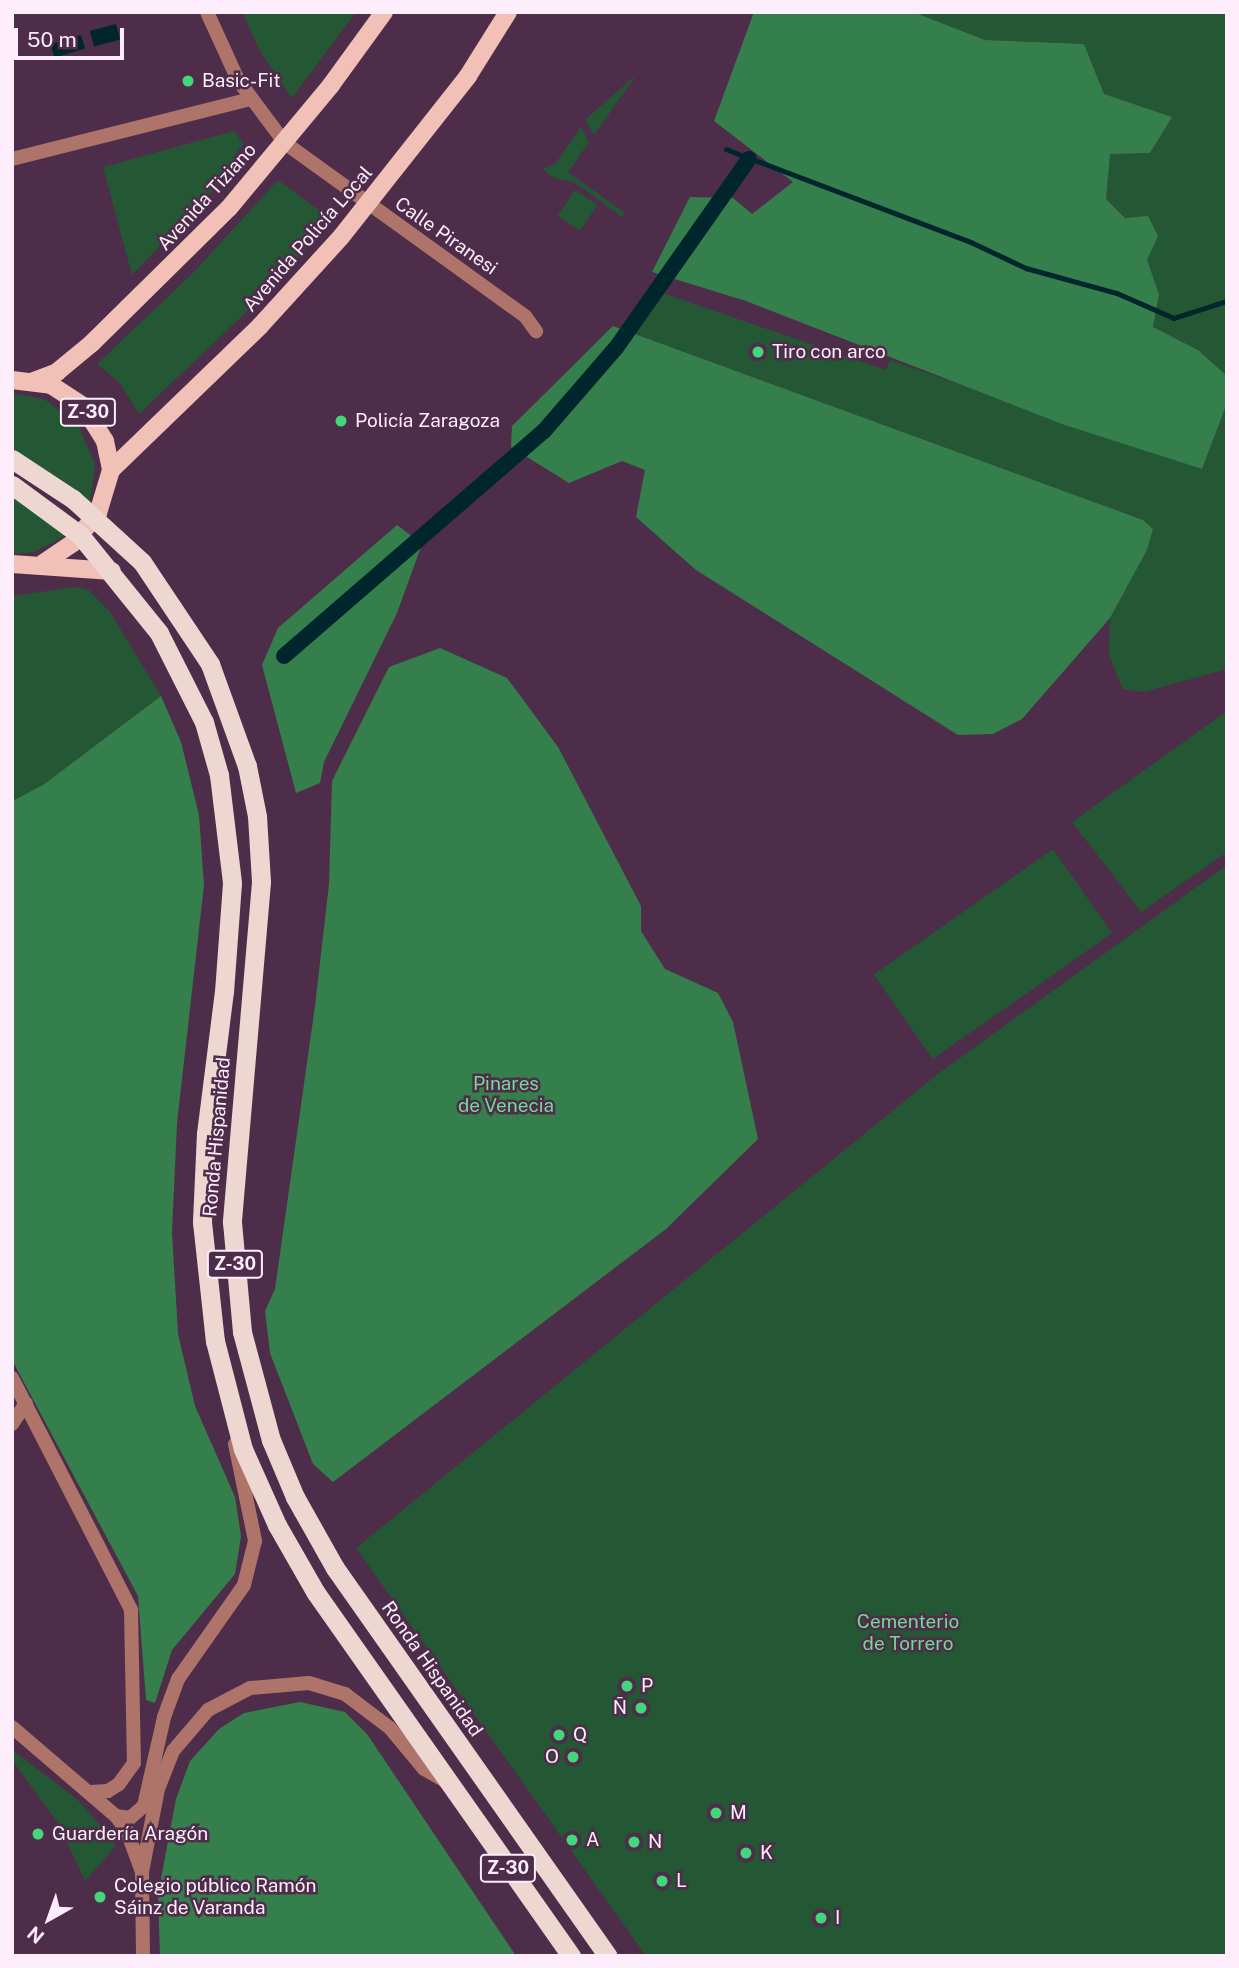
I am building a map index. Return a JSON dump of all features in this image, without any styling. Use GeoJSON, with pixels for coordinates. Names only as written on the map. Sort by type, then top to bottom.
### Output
{"type":"FeatureCollection","features":[{"type":"Feature","properties":{"kind":"highway","name":"Ronda Hispanidad"},"geometry":{"type":"LineString","coordinates":[[12,459],[94,517],[142,562],[211,664],[234,721],[257,816],[261,882],[232,1222],[242,1332],[271,1440],[295,1497],[335,1568],[608,1956]]}},
{"type":"Feature","properties":{"kind":"highway","name":"Ronda Hispanidad"},"geometry":{"type":"LineString","coordinates":[[12,485],[80,535],[112,571],[159,633],[204,722],[228,822],[229,941],[206,1133],[202,1223],[206,1287],[236,1429],[263,1497],[298,1563],[446,1781],[572,1956]]}},
{"type":"Feature","properties":{"kind":"main road","name":"Avenida Tiziano"},"geometry":{"type":"LineString","coordinates":[[34,382],[57,372],[139,300],[285,143],[384,12]]}},
{"type":"Feature","properties":{"kind":"main road","name":"Avenida Policía Local"},"geometry":{"type":"LineString","coordinates":[[111,470],[260,326],[368,205],[468,76],[508,12]]}},
{"type":"Feature","properties":{"kind":"main road","name":"Z-30"},"geometry":{"type":"LineString","coordinates":[[12,380],[34,382],[61,390],[92,417],[105,441],[111,470],[107,494],[94,517],[80,535],[43,563]]}},
{"type":"Feature","properties":{"kind":"main road"},"geometry":{"type":"LineString","coordinates":[[12,564],[43,563],[112,571]]}},
{"type":"Feature","properties":{"kind":"street","name":"Calle Piranesi"},"geometry":{"type":"LineString","coordinates":[[207,12],[222,50],[250,99],[285,143],[525,316],[536,331]]}},
{"type":"Feature","properties":{"kind":"street"},"geometry":{"type":"LineString","coordinates":[[12,159],[250,99]]}},
{"type":"Feature","properties":{"kind":"street"},"geometry":{"type":"LineString","coordinates":[[12,1378],[131,1610],[134,1763],[119,1784],[90,1792]]}},
{"type":"Feature","properties":{"kind":"street"},"geometry":{"type":"LineString","coordinates":[[12,1424],[26,1402]]}},
{"type":"Feature","properties":{"kind":"street"},"geometry":{"type":"LineString","coordinates":[[116,1816],[130,1818],[144,1806],[164,1717],[177,1679],[244,1585],[255,1541],[236,1454],[236,1429]]}},
{"type":"Feature","properties":{"kind":"street"},"geometry":{"type":"LineString","coordinates":[[143,1956],[142,1872],[158,1789],[173,1751],[208,1710],[250,1688],[309,1683],[345,1694],[390,1728],[424,1769],[446,1781]]}},
{"type":"Feature","properties":{"kind":"street"},"geometry":{"type":"LineString","coordinates":[[12,1727],[116,1816],[131,1839],[142,1872]]}},
{"type":"Feature","properties":{"kind":"street"},"geometry":{"type":"LineString","coordinates":[[12,1735],[34,1745]]}},
{"type":"Feature","properties":{"kind":"green space"},"geometry":{"type":"Polygon","coordinates":[[[242,12],[356,12],[292,98],[261,53],[242,12]]]}},
{"type":"Feature","properties":{"kind":"green space"},"geometry":{"type":"Polygon","coordinates":[[[754,12],[913,12],[985,40],[1084,44],[1104,94],[1172,117],[1150,153],[1110,154],[1106,199],[1125,218],[1148,216],[1158,236],[1147,260],[1159,294],[1153,327],[1198,350],[1227,376],[1227,403],[1202,469],[1062,424],[746,301],[652,272],[690,197],[733,198],[752,214],[793,182],[714,121],[754,12]]]}},
{"type":"Feature","properties":{"kind":"green space"},"geometry":{"type":"Polygon","coordinates":[[[913,12],[1227,12],[1227,376],[1198,350],[1153,327],[1159,294],[1147,260],[1126,218],[1106,199],[1109,154],[1150,153],[1172,117],[1104,94],[1084,44],[985,40],[913,12]]]}},
{"type":"Feature","properties":{"kind":"green space"},"geometry":{"type":"Polygon","coordinates":[[[637,74],[594,135],[585,120],[637,74]]]}},
{"type":"Feature","properties":{"kind":"green space"},"geometry":{"type":"Polygon","coordinates":[[[581,127],[589,142],[568,172],[625,213],[622,217],[574,182],[554,178],[542,169],[555,164],[581,127]]]}},
{"type":"Feature","properties":{"kind":"green space"},"geometry":{"type":"Polygon","coordinates":[[[234,131],[244,144],[233,157],[239,163],[132,275],[103,167],[234,131]]]}},
{"type":"Feature","properties":{"kind":"green space"},"geometry":{"type":"Polygon","coordinates":[[[278,180],[332,220],[260,299],[139,414],[120,383],[97,364],[194,272],[278,180]]]}},
{"type":"Feature","properties":{"kind":"green space"},"geometry":{"type":"Polygon","coordinates":[[[575,190],[597,205],[580,231],[558,216],[575,190]]]}},
{"type":"Feature","properties":{"kind":"green space"},"geometry":{"type":"Polygon","coordinates":[[[648,288],[886,370],[890,360],[1202,469],[1227,403],[1227,669],[1144,692],[1123,689],[1109,655],[1110,618],[1147,550],[1153,529],[1143,520],[632,333],[648,288]]]}},
{"type":"Feature","properties":{"kind":"green space"},"geometry":{"type":"Polygon","coordinates":[[[613,326],[1143,520],[1153,529],[1147,550],[1110,618],[1022,719],[993,734],[958,735],[696,570],[636,517],[645,470],[622,461],[569,483],[511,447],[512,426],[613,326]]]}},
{"type":"Feature","properties":{"kind":"green space"},"geometry":{"type":"Polygon","coordinates":[[[12,393],[44,399],[78,425],[95,464],[90,504],[12,448],[12,393]]]}},
{"type":"Feature","properties":{"kind":"green space"},"geometry":{"type":"Polygon","coordinates":[[[12,497],[65,536],[34,552],[12,554],[12,497]]]}},
{"type":"Feature","properties":{"kind":"green space"},"geometry":{"type":"Polygon","coordinates":[[[397,525],[422,544],[397,613],[324,762],[320,783],[296,793],[262,665],[278,628],[397,525]]]}},
{"type":"Feature","properties":{"kind":"green space"},"geometry":{"type":"Polygon","coordinates":[[[76,587],[89,590],[110,612],[161,696],[43,785],[12,801],[12,596],[76,587]]]}},
{"type":"Feature","properties":{"kind":"green space","name":"Pinares de Venecia"},"geometry":{"type":"Polygon","coordinates":[[[440,648],[507,678],[558,747],[641,906],[641,931],[665,969],[718,993],[733,1022],[758,1139],[666,1229],[333,1482],[313,1464],[270,1353],[265,1311],[275,1289],[315,1006],[329,884],[332,781],[389,667],[440,648]]]}},
{"type":"Feature","properties":{"kind":"green space"},"geometry":{"type":"Polygon","coordinates":[[[161,696],[181,742],[199,815],[204,885],[177,1123],[172,1232],[178,1334],[195,1406],[235,1497],[241,1536],[235,1574],[172,1650],[155,1703],[146,1700],[138,1596],[12,1360],[12,801],[43,785],[161,696]]]}},
{"type":"Feature","properties":{"kind":"green space"},"geometry":{"type":"Polygon","coordinates":[[[1227,711],[1227,852],[1141,912],[1072,822],[1227,711]]]}},
{"type":"Feature","properties":{"kind":"green space"},"geometry":{"type":"Polygon","coordinates":[[[1053,849],[1112,933],[933,1059],[874,975],[1053,849]]]}},
{"type":"Feature","properties":{"kind":"green space","name":"Cementerio de Torrero"},"geometry":{"type":"Polygon","coordinates":[[[1227,865],[1227,1956],[646,1956],[356,1548],[939,1073],[1227,865]]]}},
{"type":"Feature","properties":{"kind":"green space"},"geometry":{"type":"Polygon","coordinates":[[[300,1702],[345,1712],[367,1734],[516,1956],[160,1956],[158,1895],[176,1799],[190,1761],[219,1729],[244,1713],[300,1702]]]}},
{"type":"Feature","properties":{"kind":"green space"},"geometry":{"type":"Polygon","coordinates":[[[12,1750],[78,1800],[113,1840],[116,1846],[85,1881],[58,1823],[12,1760],[12,1750]]]}},
{"type":"Feature","properties":{"kind":"shaded area"},"geometry":{"type":"Polygon","coordinates":[[[116,24],[120,39],[94,46],[90,31],[116,24]]]}},
{"type":"Feature","properties":{"kind":"shaded area"},"geometry":{"type":"Polygon","coordinates":[[[81,35],[85,48],[54,58],[50,44],[81,35]]]}},
{"type":"Feature","properties":{"kind":"waterway"},"geometry":{"type":"LineString","coordinates":[[726,149],[971,242],[1026,268],[1117,293],[1174,318],[1227,301]]}},
{"type":"Feature","properties":{"kind":"waterway"},"geometry":{"type":"LineString","coordinates":[[284,656],[544,431],[616,348],[749,159]]}},
{"type":"Feature","properties":{"kind":"place","name":"Basic-Fit"},"geometry":{"type":"Point","coordinates":[188,81]}},
{"type":"Feature","properties":{"kind":"place","name":"Tiro con arco"},"geometry":{"type":"Point","coordinates":[758,352]}},
{"type":"Feature","properties":{"kind":"place","name":"Policía Zaragoza"},"geometry":{"type":"Point","coordinates":[341,421]}},
{"type":"Feature","properties":{"kind":"place","name":"P"},"geometry":{"type":"Point","coordinates":[627,1686]}},
{"type":"Feature","properties":{"kind":"place","name":"Ñ"},"geometry":{"type":"Point","coordinates":[641,1708]}},
{"type":"Feature","properties":{"kind":"place","name":"Q"},"geometry":{"type":"Point","coordinates":[559,1735]}},
{"type":"Feature","properties":{"kind":"place","name":"O"},"geometry":{"type":"Point","coordinates":[573,1757]}},
{"type":"Feature","properties":{"kind":"place","name":"M"},"geometry":{"type":"Point","coordinates":[716,1813]}},
{"type":"Feature","properties":{"kind":"place","name":"Guardería Aragón"},"geometry":{"type":"Point","coordinates":[38,1834]}},
{"type":"Feature","properties":{"kind":"place","name":"A"},"geometry":{"type":"Point","coordinates":[572,1840]}},
{"type":"Feature","properties":{"kind":"place","name":"N"},"geometry":{"type":"Point","coordinates":[634,1842]}},
{"type":"Feature","properties":{"kind":"place","name":"K"},"geometry":{"type":"Point","coordinates":[746,1853]}},
{"type":"Feature","properties":{"kind":"place","name":"L"},"geometry":{"type":"Point","coordinates":[662,1881]}},
{"type":"Feature","properties":{"kind":"place","name":"Colegio público Ramón Sáinz de Varanda"},"geometry":{"type":"Point","coordinates":[100,1897]}},
{"type":"Feature","properties":{"kind":"place","name":"I"},"geometry":{"type":"Point","coordinates":[821,1918]}}]}
